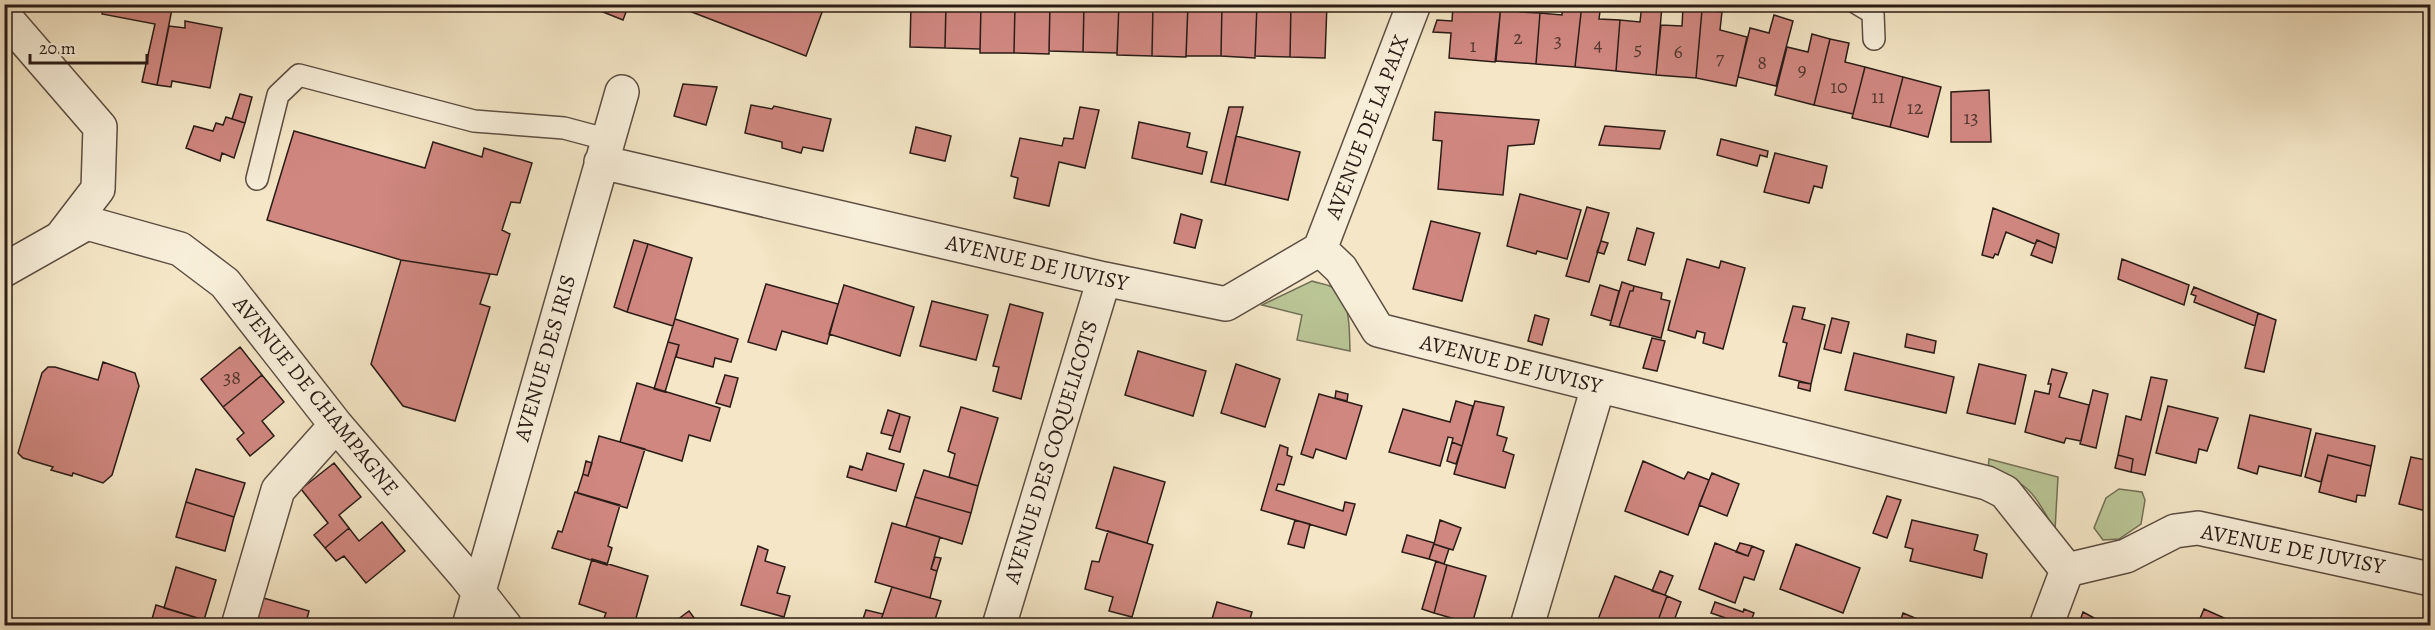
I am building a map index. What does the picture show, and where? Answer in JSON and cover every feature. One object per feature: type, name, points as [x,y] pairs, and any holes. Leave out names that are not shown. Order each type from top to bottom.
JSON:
[{"type":"street","name":"AVENUE DE LA PAIX","points":[[1320,249],[1414,4]]},
{"type":"street","points":[[4,16],[100,127],[98,189],[59,239],[4,270]]},
{"type":"street","name":"AVENUE DES IRIS","points":[[468,626],[622,92]]},
{"type":"street","name":"AVENUE DE JUVISY","points":[[605,151],[1104,279],[1226,304],[1320,249],[1341,269],[1378,330],[1987,483],[2005,492],[2067,570],[2126,556],[2175,531],[2198,528],[2430,579]]},
{"type":"street","name":"AVENUE DE CHAMPAGNE","points":[[59,239],[87,223],[180,249],[225,283],[336,425],[478,591],[505,626]]},
{"type":"street","name":"AVENUE DES COQUELICOTS","points":[[999,626],[1104,279]]},
{"type":"street","points":[[1527,626],[1598,387]]},
{"type":"street","points":[[238,626],[278,490],[336,425]]},
{"type":"street","points":[[2046,626],[2067,570]]},
{"type":"lane","points":[[1858,4],[1873,13],[1874,39]]},
{"type":"lane","points":[[257,179],[278,95],[299,75],[474,121],[564,128],[605,151]]},
{"type":"green space","points":[[1312,281],[1330,286],[1342,298],[1348,315],[1350,351],[1297,340],[1302,315],[1262,305]]},
{"type":"green space","points":[[1989,459],[2058,477],[2055,530],[2029,491],[2014,480],[1988,470]]},
{"type":"green space","points":[[2119,489],[2142,492],[2145,500],[2141,524],[2119,539],[2103,540],[2094,528],[2106,498]]},
{"type":"building","points":[[104,4],[173,4],[157,85],[142,82],[155,24],[102,14]]},
{"type":"building","points":[[583,4],[629,4],[623,20]]},
{"type":"building","points":[[671,4],[825,4],[806,56]]},
{"type":"building","points":[[911,4],[946,4],[945,48],[910,47]]},
{"type":"building","points":[[946,4],[981,4],[980,49],[945,48]]},
{"type":"building","points":[[981,4],[1015,4],[1014,53],[980,53]]},
{"type":"building","points":[[1015,4],[1050,4],[1049,54],[1014,53]]},
{"type":"building","points":[[1050,4],[1084,4],[1083,52],[1049,51]]},
{"type":"building","points":[[1084,4],[1119,4],[1117,53],[1083,52]]},
{"type":"building","points":[[1119,4],[1153,4],[1152,56],[1117,55]]},
{"type":"building","points":[[1153,4],[1188,4],[1186,57],[1152,56]]},
{"type":"building","points":[[1188,4],[1222,4],[1221,56],[1186,56]]},
{"type":"building","points":[[1222,4],[1257,4],[1255,58],[1221,56]]},
{"type":"building","points":[[1257,4],[1291,4],[1290,57],[1255,56]]},
{"type":"building","points":[[1291,4],[1327,4],[1325,58],[1290,57]]},
{"type":"building","points":[[1482,4],[1501,4],[1495,62],[1449,58],[1451,33],[1433,32],[1437,20],[1452,21],[1453,5],[1481,7]]},
{"type":"building","points":[[1501,4],[1520,4],[1520,12],[1540,13],[1536,64],[1496,61]]},
{"type":"building","points":[[1562,4],[1582,4],[1575,67],[1536,64],[1540,13],[1562,15]]},
{"type":"building","points":[[1582,4],[1601,4],[1599,19],[1620,20],[1616,71],[1575,67]]},
{"type":"building","points":[[1642,4],[1662,6],[1656,75],[1616,71],[1620,20],[1640,22]]},
{"type":"building","points":[[1683,8],[1702,10],[1696,78],[1656,75],[1661,25],[1682,26]]},
{"type":"building","points":[[1702,10],[1722,12],[1720,30],[1747,37],[1736,86],[1696,78]]},
{"type":"building","points":[[1774,15],[1793,21],[1776,86],[1738,77],[1750,28],[1769,33]]},
{"type":"building","points":[[185,21],[222,28],[210,88],[172,81],[171,87],[157,85],[169,26],[185,28]]},
{"type":"building","points":[[1812,34],[1830,39],[1814,105],[1775,95],[1787,47],[1808,52]]},
{"type":"building","points":[[1830,39],[1849,43],[1845,62],[1865,67],[1853,114],[1814,105]]},
{"type":"building","points":[[1865,67],[1903,77],[1890,127],[1852,118]]},
{"type":"building","points":[[1903,77],[1941,87],[1928,137],[1890,127]]},
{"type":"building","points":[[683,84],[717,87],[706,125],[674,116]]},
{"type":"building","points":[[1989,90],[1991,142],[1951,142],[1951,92]]},
{"type":"building","points":[[240,94],[252,97],[245,123],[232,119]]},
{"type":"building","points":[[751,105],[772,109],[774,106],[831,119],[823,151],[803,147],[801,153],[782,148],[782,142],[745,133]]},
{"type":"building","points":[[1080,107],[1099,110],[1085,168],[1059,162],[1049,206],[1014,198],[1018,178],[1011,176],[1020,138],[1062,146],[1064,138],[1073,139]]},
{"type":"building","points":[[1229,107],[1243,107],[1225,185],[1211,182]]},
{"type":"building","points":[[1435,112],[1539,120],[1534,144],[1508,146],[1503,195],[1438,189],[1442,141],[1433,140]]},
{"type":"building","points":[[226,117],[245,123],[234,158],[222,153],[220,161],[186,148],[194,126],[213,131],[216,123],[223,125]]},
{"type":"building","points":[[1139,122],[1190,133],[1187,147],[1207,152],[1202,174],[1132,158]]},
{"type":"building","points":[[1605,126],[1665,131],[1660,149],[1599,145]]},
{"type":"building","points":[[916,127],[951,136],[945,161],[910,153]]},
{"type":"building","points":[[294,131],[425,168],[433,142],[482,157],[484,148],[532,163],[520,203],[511,202],[502,230],[510,234],[497,275],[401,260],[267,220]]},
{"type":"building","points":[[1236,136],[1300,152],[1288,200],[1225,185]]},
{"type":"building","points":[[1721,139],[1768,151],[1767,157],[1760,155],[1757,166],[1717,155]]},
{"type":"building","points":[[1775,153],[1827,166],[1822,188],[1814,186],[1809,203],[1764,192]]},
{"type":"building","points":[[1520,194],[1581,210],[1567,259],[1507,246]]},
{"type":"building","points":[[1587,207],[1609,213],[1589,282],[1566,276]]},
{"type":"building","points":[[1993,208],[2059,234],[2056,248],[2037,240],[2035,244],[2006,232],[1998,255],[1995,254],[1993,258],[1982,255]]},
{"type":"building","points":[[1181,214],[1202,220],[1195,248],[1174,243]]},
{"type":"building","points":[[1431,221],[1480,233],[1462,301],[1413,289]]},
{"type":"building","points":[[1637,228],[1654,233],[1645,265],[1628,260]]},
{"type":"building","points":[[634,240],[648,244],[627,312],[614,307]]},
{"type":"building","points":[[2037,240],[2056,248],[2052,263],[2031,255]]},
{"type":"building","points":[[1601,241],[1608,243],[1604,254],[1597,252]]},
{"type":"building","points":[[648,244],[692,258],[673,326],[627,312]]},
{"type":"building","points":[[1687,259],[1719,268],[1721,261],[1745,268],[1723,349],[1703,343],[1705,333],[1697,331],[1695,338],[1668,330]]},
{"type":"building","points":[[2122,259],[2189,285],[2184,305],[2118,279]]},
{"type":"building","points":[[401,260],[490,274],[480,304],[490,307],[455,421],[403,406],[371,364]]},
{"type":"building","points":[[1622,282],[1634,286],[1633,291],[1630,291],[1619,327],[1610,325]]},
{"type":"building","points":[[766,284],[838,304],[827,344],[782,331],[776,350],[748,342]]},
{"type":"building","points":[[844,285],[914,307],[900,356],[829,334]]},
{"type":"building","points":[[1600,285],[1619,291],[1611,321],[1591,315]]},
{"type":"building","points":[[1634,286],[1662,293],[1661,299],[1670,301],[1661,338],[1619,327],[1630,291],[1633,291]]},
{"type":"building","points":[[2194,287],[2258,313],[2255,326],[2194,302],[2196,296],[2191,294]]},
{"type":"building","points":[[932,301],[988,315],[976,360],[920,346]]},
{"type":"building","points":[[1010,304],[1043,313],[1021,399],[993,391],[999,367],[993,366]]},
{"type":"building","points":[[1793,306],[1805,308],[1802,319],[1825,325],[1811,384],[1779,376],[1787,343],[1783,342]]},
{"type":"building","points":[[2258,313],[2276,320],[2264,372],[2245,368]]},
{"type":"building","points":[[1535,315],[1549,319],[1542,345],[1528,341]]},
{"type":"building","points":[[1832,318],[1849,322],[1841,353],[1824,349]]},
{"type":"building","points":[[675,319],[738,339],[731,362],[715,358],[713,367],[676,357],[679,345],[668,342]]},
{"type":"building","points":[[1907,334],[1936,341],[1934,353],[1905,347]]},
{"type":"building","points":[[1652,338],[1665,341],[1657,371],[1643,368]]},
{"type":"building","points":[[668,342],[679,345],[665,392],[654,389]]},
{"type":"building","points":[[240,347],[262,375],[223,407],[201,379]]},
{"type":"building","points":[[1138,351],[1206,371],[1193,416],[1125,395]]},
{"type":"building","points":[[1854,353],[1954,377],[1946,413],[1845,390]]},
{"type":"building","points":[[103,362],[135,373],[139,386],[112,475],[103,483],[73,473],[72,476],[51,470],[53,467],[23,458],[18,453],[42,373],[48,367],[55,367],[98,380]]},
{"type":"building","points":[[1236,364],[1280,379],[1265,427],[1221,413]]},
{"type":"building","points":[[1979,364],[2026,375],[2015,424],[1967,413]]},
{"type":"building","points":[[2052,369],[2067,373],[2059,397],[2089,405],[2081,441],[2066,438],[2064,443],[2025,432],[2035,391],[2049,394],[2051,384],[2048,384]]},
{"type":"building","points":[[262,375],[284,402],[262,421],[274,436],[250,456],[237,439],[244,433],[223,407]]},
{"type":"building","points":[[725,375],[738,378],[730,407],[716,403]]},
{"type":"building","points":[[2151,377],[2167,380],[2145,475],[2131,472],[2133,459],[2118,455],[2126,416],[2141,420]]},
{"type":"building","points":[[1799,382],[1811,384],[1810,391],[1798,388]]},
{"type":"building","points":[[637,383],[720,408],[710,441],[689,435],[682,461],[620,442]]},
{"type":"building","points":[[2093,390],[2108,394],[2096,448],[2080,444]]},
{"type":"building","points":[[1336,391],[1348,394],[1347,401],[1335,398]]},
{"type":"building","points":[[1319,394],[1362,406],[1346,459],[1316,449],[1313,458],[1301,454]]},
{"type":"building","points":[[1456,401],[1473,406],[1462,446],[1452,442],[1453,438],[1448,437],[1440,466],[1389,452],[1403,409],[1450,422]]},
{"type":"building","points":[[1475,401],[1504,407],[1497,435],[1507,438],[1503,451],[1514,455],[1505,488],[1454,474]]},
{"type":"building","points":[[2168,406],[2218,418],[2207,451],[2199,449],[2196,463],[2156,453]]},
{"type":"building","points":[[961,407],[998,418],[978,486],[949,477],[955,454],[948,451]]},
{"type":"building","points":[[888,410],[900,414],[893,436],[881,433]]},
{"type":"building","points":[[900,414],[910,417],[900,452],[889,449]]},
{"type":"building","points":[[2250,415],[2311,429],[2301,476],[2259,466],[2257,474],[2238,468]]},
{"type":"building","points":[[2316,433],[2375,446],[2371,466],[2328,455],[2321,482],[2305,477]]},
{"type":"building","points":[[599,436],[645,449],[627,508],[577,493],[583,474],[588,476]]},
{"type":"building","points":[[1452,442],[1462,446],[1456,464],[1447,461]]},
{"type":"building","points":[[1280,445],[1288,448],[1287,455],[1292,457],[1284,485],[1278,484],[1276,490],[1343,511],[1345,502],[1355,504],[1346,535],[1261,510]]},
{"type":"building","points":[[867,453],[904,464],[896,491],[847,477],[850,466],[862,470]]},
{"type":"building","points":[[2118,455],[2133,459],[2131,472],[2115,468]]},
{"type":"building","points":[[2328,455],[2371,466],[2365,496],[2357,495],[2356,502],[2319,492]]},
{"type":"building","points":[[2411,457],[2430,461],[2430,512],[2399,504]]},
{"type":"building","points":[[586,461],[592,463],[588,476],[583,474]]},
{"type":"building","points":[[1643,461],[1684,479],[1688,472],[1709,480],[1688,535],[1625,511]]},
{"type":"building","points":[[334,463],[361,497],[339,515],[349,528],[325,548],[314,535],[328,523],[301,489]]},
{"type":"building","points":[[1114,467],[1165,482],[1147,543],[1096,528]]},
{"type":"building","points":[[196,469],[245,483],[234,517],[186,502]]},
{"type":"building","points":[[924,470],[978,486],[971,513],[915,497]]},
{"type":"building","points":[[1712,473],[1739,484],[1727,516],[1699,505]]},
{"type":"building","points":[[575,492],[620,505],[608,546],[612,548],[607,565],[552,548],[558,531],[562,532]]},
{"type":"building","points":[[1887,496],[1901,500],[1887,538],[1873,533]]},
{"type":"building","points":[[915,497],[971,513],[962,544],[906,527]]},
{"type":"building","points":[[186,502],[234,517],[225,551],[176,537]]},
{"type":"building","points":[[1295,520],[1310,524],[1304,548],[1288,544]]},
{"type":"building","points":[[1440,520],[1461,528],[1453,550],[1434,544]]},
{"type":"building","points":[[1912,520],[1978,535],[1974,550],[1987,554],[1982,578],[1910,561],[1913,549],[1905,547]]},
{"type":"building","points":[[382,522],[405,551],[366,583],[344,556],[336,561],[325,548],[349,528],[359,541]]},
{"type":"building","points":[[892,523],[940,537],[931,569],[937,571],[930,598],[875,582]]},
{"type":"building","points":[[1108,531],[1153,545],[1132,617],[1109,611],[1113,597],[1085,589],[1092,561],[1099,562]]},
{"type":"building","points":[[1407,535],[1434,543],[1429,559],[1402,552]]},
{"type":"building","points":[[1715,543],[1748,556],[1752,546],[1764,551],[1754,580],[1744,577],[1735,603],[1699,589]]},
{"type":"building","points":[[1740,543],[1752,546],[1748,556],[1736,552]]},
{"type":"building","points":[[1434,544],[1449,549],[1444,564],[1429,559]]},
{"type":"building","points":[[1796,544],[1860,568],[1843,613],[1780,589]]},
{"type":"building","points":[[758,546],[768,550],[765,561],[785,567],[777,593],[790,596],[784,617],[741,605]]},
{"type":"building","points":[[935,557],[941,558],[937,571],[931,569]]},
{"type":"building","points":[[592,559],[648,576],[634,625],[604,618],[606,613],[579,604]]},
{"type":"building","points":[[1436,561],[1447,565],[1434,613],[1422,609]]},
{"type":"building","points":[[1447,565],[1486,576],[1472,624],[1434,613]]},
{"type":"building","points":[[176,567],[216,580],[204,620],[164,608]]},
{"type":"building","points":[[1660,571],[1673,576],[1665,595],[1652,591]]},
{"type":"building","points":[[1615,576],[1667,596],[1656,626],[1606,626],[1597,622]]},
{"type":"building","points":[[892,587],[941,601],[933,626],[879,626]]},
{"type":"building","points":[[1667,596],[1681,602],[1672,626],[1656,626]]},
{"type":"building","points":[[260,597],[309,611],[305,626],[252,626]]},
{"type":"building","points":[[1217,602],[1252,612],[1248,626],[1210,626]]},
{"type":"building","points":[[1715,602],[1743,612],[1744,609],[1754,613],[1749,626],[1711,613]]},
{"type":"building","points":[[156,605],[204,620],[202,626],[150,626]]},
{"type":"building","points":[[2204,609],[2242,626],[2208,626],[2199,621]]},
{"type":"building","points":[[866,610],[883,614],[879,626],[862,622]]},
{"type":"building","points":[[689,611],[700,626],[669,626]]},
{"type":"building","points":[[2083,612],[2109,626],[2078,626]]},
{"type":"building","points":[[1903,613],[1934,626],[1899,626]]},
{"type":"building","points":[[2303,619],[2317,626],[2300,626]]},
{"type":"building","points":[[1411,621],[1428,626],[1409,626]]}]
